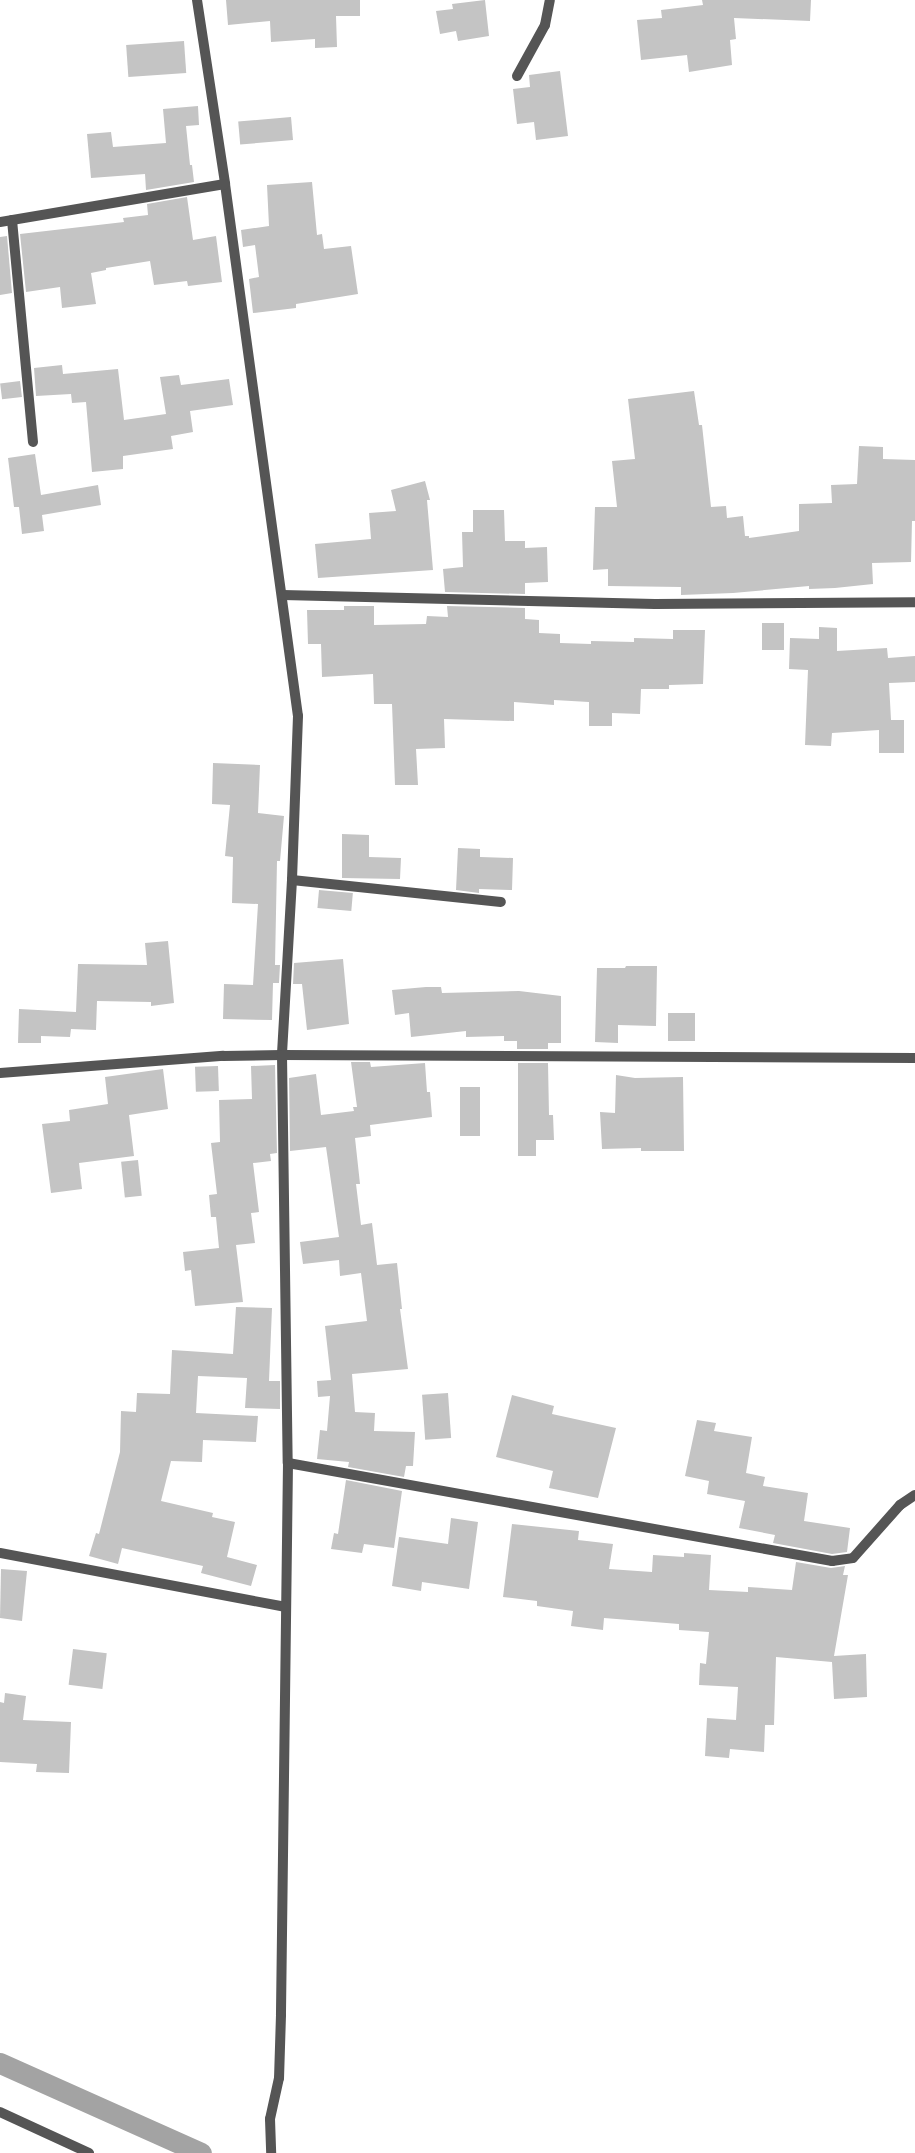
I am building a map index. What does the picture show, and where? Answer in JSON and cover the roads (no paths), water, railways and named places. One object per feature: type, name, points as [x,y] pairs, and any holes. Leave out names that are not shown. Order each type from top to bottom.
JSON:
[{"type":"street","points":[[197,0],[226,184],[298,716],[292,880],[282,1055],[288,1464],[281,2015],[279,2078],[270,2119],[271,2153]]},
{"type":"street","points":[[517,76],[545,25],[550,0]]},
{"type":"street","points":[[0,222],[226,184]]},
{"type":"street","points":[[12,220],[33,442]]},
{"type":"street","points":[[283,595],[656,604],[915,602]]},
{"type":"street","points":[[292,880],[501,902]]},
{"type":"street","points":[[0,1073],[223,1056],[282,1055],[915,1058]]},
{"type":"street","points":[[288,1464],[832,1561],[853,1558],[900,1505],[915,1495]]},
{"type":"street","points":[[0,1553],[286,1607]]},
{"type":"street","points":[[0,2112],[89,2153]]},
{"type":"waterway","points":[[0,2063],[201,2153]]}]
